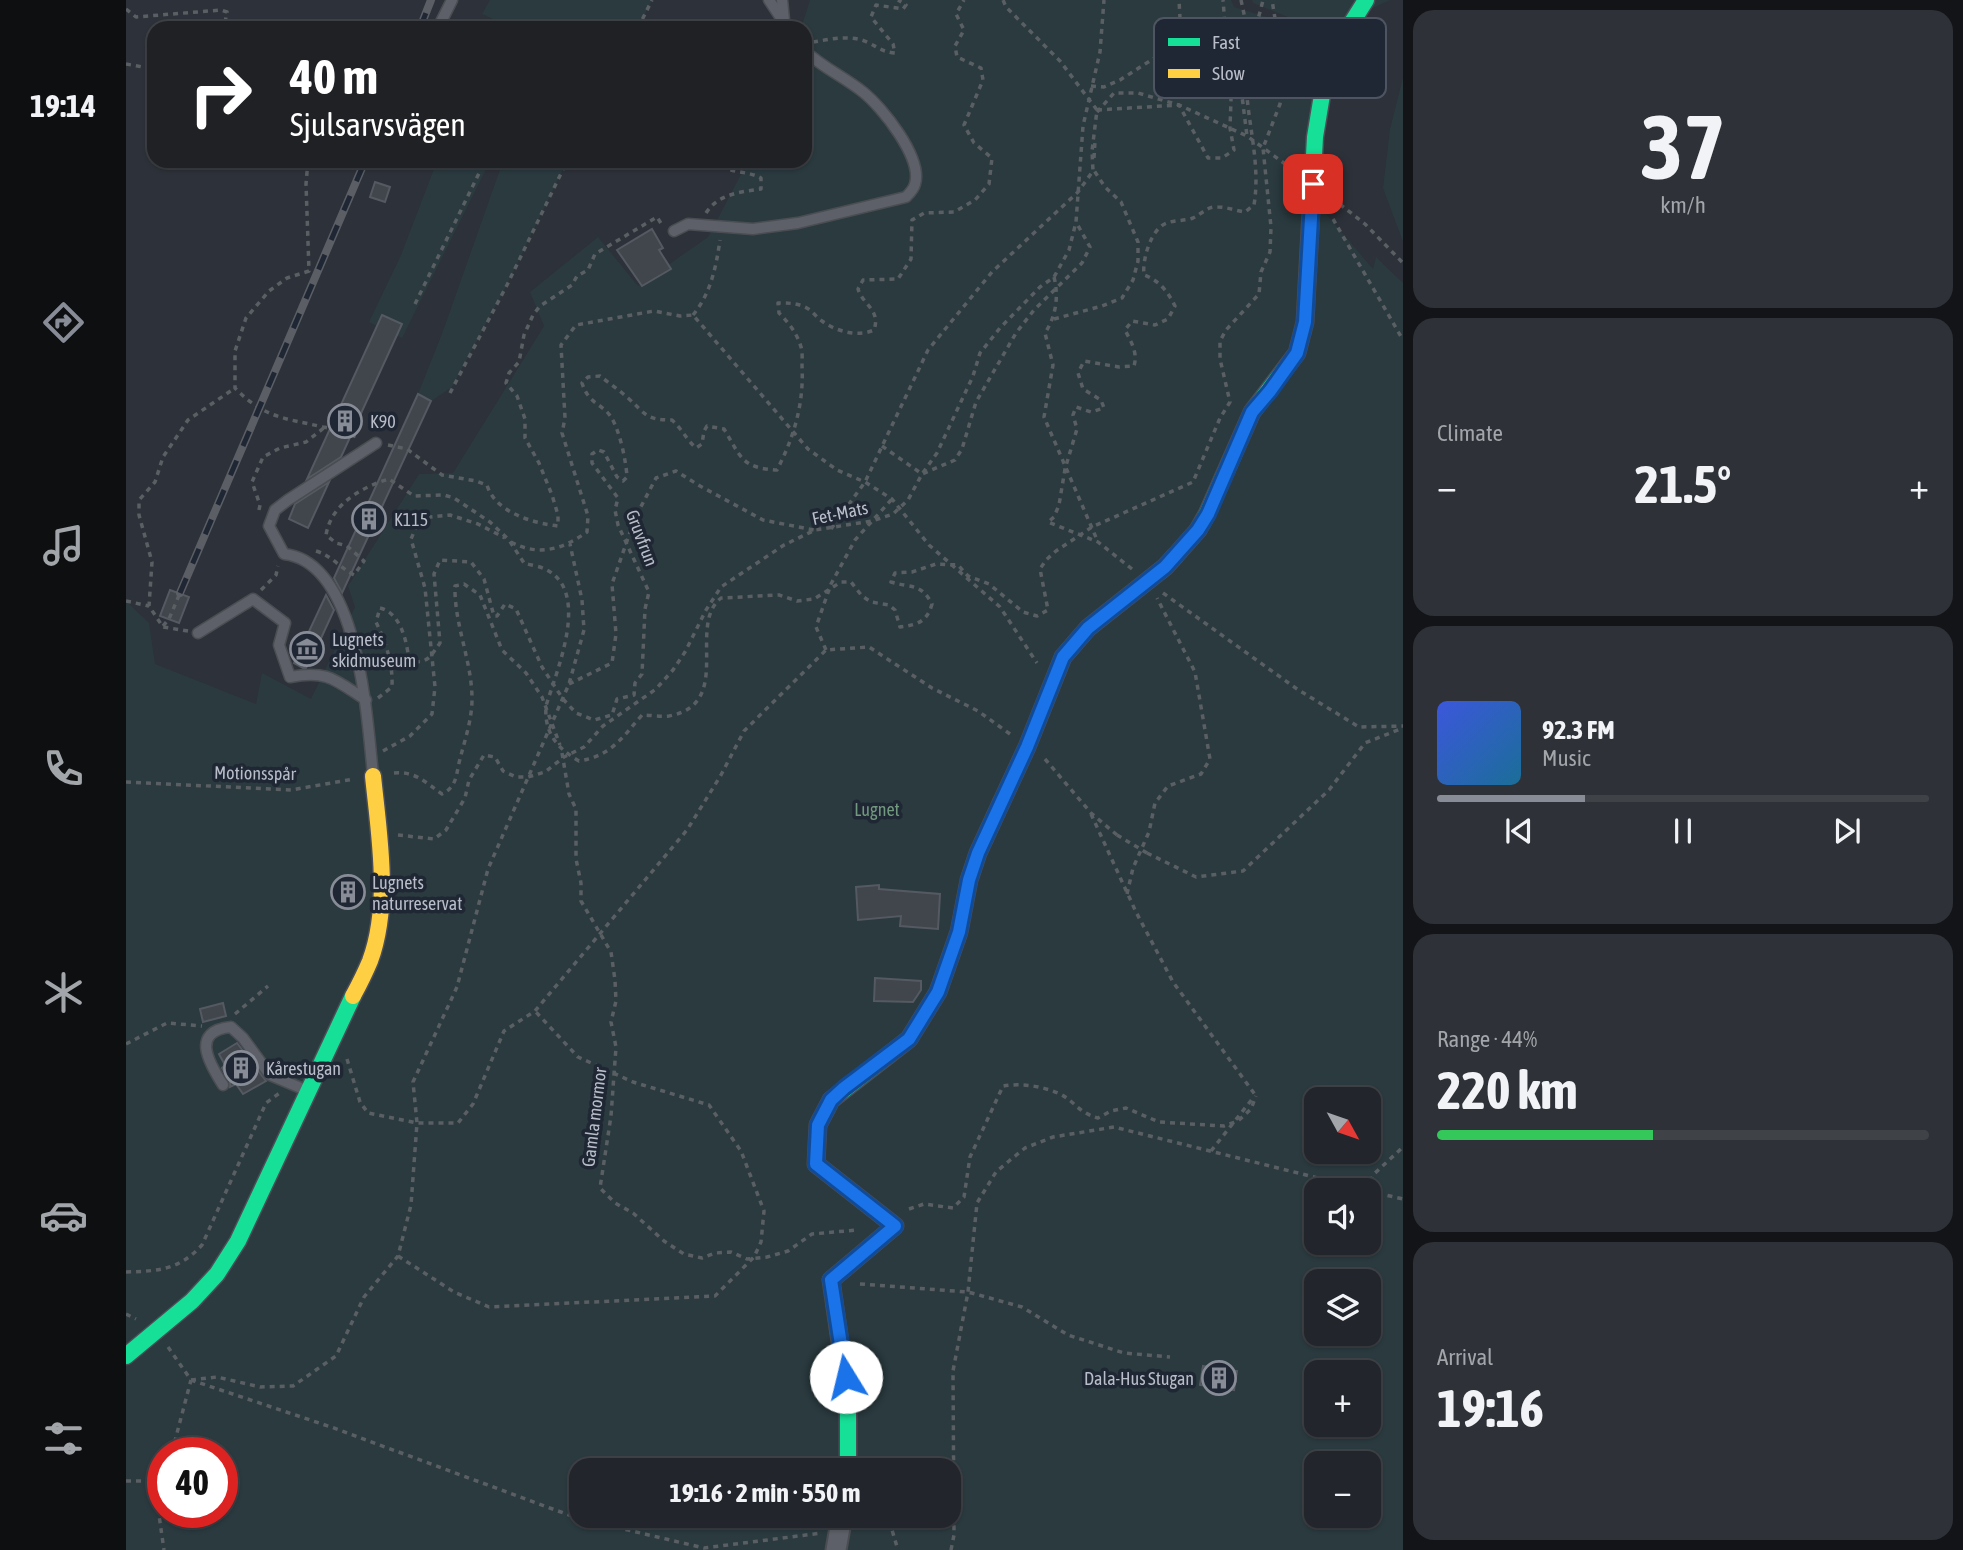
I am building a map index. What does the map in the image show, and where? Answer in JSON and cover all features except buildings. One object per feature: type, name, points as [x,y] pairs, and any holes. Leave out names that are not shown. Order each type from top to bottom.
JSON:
[{"type":"street","points":[[1355,18],[1366,0]]},
{"type":"street","points":[[848,1458],[846,1377],[831,1280],[895,1226],[816,1164],[818,1125],[827,1107],[844,1088],[909,1039],[938,992],[959,932],[969,880],[978,853],[1027,747],[1063,657],[1074,642],[1106,612],[1148,581],[1198,530],[1208,514],[1252,412],[1297,353],[1305,322],[1315,137],[1322,98]]},
{"type":"street","points":[[126,1356],[192,1301],[217,1274],[238,1241],[370,961],[378,935],[382,874],[373,776]]},
{"type":"lane","points":[[442,21],[452,0]]},
{"type":"lane","points":[[769,0],[783,21]]},
{"type":"lane","points":[[782,0],[785,21]]},
{"type":"lane","points":[[674,231],[688,224],[753,229],[798,223],[906,197],[915,183],[915,166],[887,116],[866,94],[839,74],[815,61],[812,56]]},
{"type":"lane","points":[[373,776],[364,685],[342,606],[330,583],[313,568],[291,555],[284,554],[269,526],[275,510],[376,443]]},
{"type":"lane","points":[[198,633],[253,599],[285,623],[279,645],[290,677],[309,673],[330,676],[366,700]]},
{"type":"lane","points":[[223,1085],[208,1063],[206,1046],[209,1035],[216,1028],[231,1027],[243,1038],[270,1075],[309,1091]]},
{"type":"path","points":[[642,21],[652,0]]},
{"type":"path","points":[[812,45],[839,37],[868,42],[884,52],[895,53],[893,44],[871,17],[876,5],[902,9],[905,5],[898,0]]},
{"type":"path","name":"Gruvfrun","points":[[432,654],[440,643],[434,574],[440,560],[471,562],[485,579],[494,616],[497,617],[505,604],[516,609],[542,667],[563,699],[576,713],[594,720],[612,715],[617,699],[634,695],[635,683],[642,674],[645,609],[649,592],[626,544],[615,510],[618,498],[592,463],[592,454],[598,450],[604,452],[617,477],[623,481],[627,477],[623,450],[611,416],[586,394],[583,383],[588,377],[600,376],[628,398],[645,416],[655,420],[672,420],[696,448],[702,444],[707,426],[724,429],[742,460],[756,469],[777,470],[794,433],[801,406],[801,346],[789,324],[779,313],[778,303],[790,302],[808,308],[822,322],[838,330],[863,335],[874,330],[877,321],[874,310],[861,298],[858,289],[863,280],[898,279],[911,259],[912,220],[924,213],[954,212],[975,200],[989,184],[992,158],[974,143],[964,125],[983,80],[981,68],[957,57],[955,46],[964,30],[956,14],[964,0]]},
{"type":"path","points":[[1003,0],[1006,7],[1060,61],[1097,110]]},
{"type":"path","points":[[900,509],[937,453],[973,376],[980,353],[1040,287],[1055,277],[1069,250],[1076,222],[1083,126],[1100,52],[1104,0]]},
{"type":"path","points":[[1179,0],[1180,18]]},
{"type":"path","points":[[1223,0],[1224,18]]},
{"type":"path","points":[[1241,0],[1245,18]]},
{"type":"path","points":[[1259,18],[1263,0]]},
{"type":"path","points":[[1272,0],[1275,18]]},
{"type":"path","points":[[126,9],[136,17],[221,10],[226,12],[225,21]]},
{"type":"path","points":[[1091,86],[1104,87],[1120,80],[1154,58]]},
{"type":"path","points":[[126,64],[147,68]]},
{"type":"path","points":[[831,529],[865,482],[928,350],[992,272],[1078,192],[1093,171],[1092,151],[1097,110],[1114,93],[1138,93],[1154,98]]},
{"type":"path","points":[[1155,98],[1179,105],[1252,139],[1365,224],[1403,262]]},
{"type":"path","points":[[1179,105],[1208,158],[1222,158],[1234,150],[1230,128],[1231,98]]},
{"type":"path","points":[[1242,98],[1247,136]]},
{"type":"path","points":[[1248,98],[1256,162],[1257,188],[1254,205],[1245,212],[1217,206],[1205,209],[1198,216],[1167,223],[1151,236],[1147,259],[1143,265],[1144,275],[1153,278],[1175,306],[1168,319],[1155,325],[1132,321],[1125,330],[1134,347],[1136,358],[1133,366],[1119,368],[1084,361],[1078,373],[1083,389],[1101,400],[1104,408],[1091,412],[1076,407],[1073,415],[1077,429],[1065,469],[1059,505],[1054,517],[1048,522],[1098,542],[1200,621],[1297,689],[1359,727],[1403,727]]},
{"type":"path","points":[[566,756],[579,761],[606,754],[642,715],[668,716],[682,711],[700,696],[705,682],[707,622],[714,604],[721,598],[779,596],[797,601],[814,599],[841,582],[851,582],[862,596],[871,602],[889,605],[895,610],[900,627],[916,625],[929,615],[932,604],[925,592],[915,586],[891,582],[895,573],[950,563],[964,569],[968,576],[989,584],[1023,612],[1037,616],[1048,610],[1040,569],[1046,560],[1092,527],[1193,482],[1205,451],[1230,402],[1220,359],[1220,341],[1226,330],[1258,295],[1261,272],[1270,252],[1271,227],[1263,148],[1281,98]]},
{"type":"path","points":[[1097,110],[1179,105]]},
{"type":"path","points":[[307,168],[309,271],[287,278],[269,291],[246,318],[235,351],[234,387],[244,398],[272,416],[407,449],[442,475],[487,485],[491,496],[507,509],[527,519],[558,526],[552,495],[525,438],[525,419],[517,396],[506,383],[509,373],[519,362],[524,335],[533,315],[540,306],[572,285],[577,276],[588,270],[595,254],[657,217],[663,227],[674,231]]},
{"type":"path","points":[[415,304],[482,168]]},
{"type":"path","points":[[450,393],[507,285],[564,168]]},
{"type":"path","points":[[699,226],[711,206],[720,199],[739,192],[761,189],[761,178],[729,168]]},
{"type":"path","points":[[1054,319],[1122,298],[1133,280],[1138,261],[1138,242],[1121,202],[1093,171]]},
{"type":"path","points":[[1313,184],[1403,340]]},
{"type":"path","points":[[922,474],[955,460],[962,449],[976,402],[997,364],[1034,310],[1082,263],[1090,247],[1076,222]]},
{"type":"path","points":[[366,700],[381,698],[392,687],[393,674],[386,642],[376,622],[380,608],[396,618],[408,646],[410,661],[420,663],[432,654],[425,588],[411,539],[420,518],[450,515],[542,552],[570,544],[587,532],[587,516],[562,433],[565,418],[561,345],[576,325],[654,311],[680,316],[692,315],[702,303],[716,269],[721,227]]},
{"type":"path","points":[[1055,277],[1057,289],[1054,319],[1045,333],[1053,365],[1044,417],[1098,542]]},
{"type":"path","points":[[692,315],[808,449],[827,463],[892,499],[929,545],[1000,607],[1051,685]]},
{"type":"path","points":[[198,633],[163,627],[149,606],[152,562],[139,514],[139,499],[155,482],[163,457],[188,421],[234,387]]},
{"type":"path","points":[[258,516],[261,505],[252,482],[263,457],[280,448],[306,442],[324,427]]},
{"type":"path","points":[[882,446],[922,474]]},
{"type":"path","points":[[569,684],[612,663],[615,634],[612,584],[635,518],[656,478],[676,471],[763,520],[815,530]]},
{"type":"path","points":[[314,550],[331,556],[338,566],[354,575],[364,561],[347,546],[336,543],[326,535],[328,520],[359,490],[389,479],[414,496],[444,495],[454,498],[490,522],[509,540],[524,563],[546,569],[558,578],[564,589],[568,605],[568,631],[546,706],[548,733],[562,751]]},
{"type":"path","points":[[827,650],[816,627],[829,589],[855,540],[892,499]]},
{"type":"path","name":"Fet-Mats","points":[[528,777],[545,772],[566,756],[584,747],[603,726],[656,689],[685,652],[721,587],[783,545],[815,530],[872,521],[900,509]]},
{"type":"path","points":[[191,1380],[216,1377],[260,1387],[293,1386],[336,1356],[364,1297],[398,1256],[411,1205],[417,1123],[413,1082],[457,987],[488,869],[569,684],[584,629],[582,600],[570,544]]},
{"type":"path","points":[[253,599],[276,575]]},
{"type":"path","points":[[1127,894],[1133,868],[1149,832],[1155,803],[1168,786],[1201,774],[1210,759],[1195,672],[1148,581]]},
{"type":"path","name":"Gamla mormor","points":[[373,776],[408,772],[419,776],[442,794],[451,790],[467,733],[472,699],[454,600],[455,586],[464,584],[480,595],[502,650],[526,673],[553,722],[566,756],[569,794],[576,809],[576,859],[581,883],[581,901],[611,952],[616,1001],[611,1022],[616,1047],[611,1116],[600,1188],[664,1241],[684,1254],[702,1258],[715,1253],[730,1252],[747,1259],[767,1257],[788,1251],[812,1234],[895,1226]]},
{"type":"path","points":[[163,627],[180,593]]},
{"type":"path","points":[[126,601],[149,606]]},
{"type":"path","points":[[338,1030],[360,1102],[368,1113],[417,1123],[458,1123],[473,1104],[504,1031],[535,1011],[687,830],[744,731],[827,650],[869,648],[932,688],[978,711],[1027,747]]},
{"type":"path","name":"Motionsspår","points":[[126,782],[291,790],[358,778],[371,757],[410,736],[432,714],[435,687],[432,654]]},
{"type":"path","points":[[1047,761],[1091,813],[1117,835],[1196,877],[1242,871],[1329,790],[1365,743],[1403,727]]},
{"type":"path","points":[[378,826],[386,827],[396,834],[434,839],[446,830],[465,798],[469,780],[484,755],[495,757],[503,771],[516,777],[528,777]]},
{"type":"path","points":[[1091,813],[1127,894],[1173,982],[1256,1096]]},
{"type":"path","points":[[230,1019],[268,986]]},
{"type":"path","points":[[398,1256],[454,1293],[489,1307],[715,1296],[754,1257],[761,1242],[764,1211],[741,1151],[709,1105],[633,1082],[578,1056],[535,1011]]},
{"type":"path","points":[[126,1044],[167,1023],[209,1026]]},
{"type":"path","points":[[895,1226],[903,1213],[912,1207],[924,1203],[953,1208],[964,1197],[970,1157],[1003,1086],[1018,1083],[1060,1094],[1083,1114],[1098,1118],[1111,1111],[1126,1108],[1159,1122],[1224,1126],[1238,1121],[1251,1109],[1256,1096]]},
{"type":"path","points":[[126,1272],[170,1268],[190,1259],[202,1245],[266,1103],[291,1084]]},
{"type":"path","points":[[1211,1151],[1256,1096]]},
{"type":"path","points":[[951,1550],[954,1535],[953,1371],[968,1292],[977,1203],[996,1172],[1025,1148],[1054,1137],[1114,1128],[1319,1178]]},
{"type":"path","points":[[1372,1178],[1403,1147]]},
{"type":"path","points":[[1381,1194],[1403,1199]]},
{"type":"path","points":[[831,1280],[968,1292],[1022,1307],[1068,1335],[1124,1353],[1170,1357]]},
{"type":"path","points":[[157,1331],[191,1380],[331,1427],[577,1518],[704,1548],[840,1532]]},
{"type":"path","points":[[176,1437],[191,1380]]},
{"type":"path","points":[[126,1481],[147,1481]]},
{"type":"path","points":[[161,1528],[164,1550]]},
{"type":"path","points":[[890,1528],[898,1550]]},
{"type":"green space","points":[[490,0],[652,0],[642,21],[492,21],[493,19],[482,14]]},
{"type":"green space","name":"Lugnet","points":[[810,0],[1231,0],[1234,7],[1270,18],[1154,18],[1154,98],[1320,98],[1321,205],[1373,269],[1376,257],[1403,283],[1403,1550],[126,1550],[126,601],[149,623],[155,664],[256,704],[262,673],[311,699],[355,607],[348,586],[419,474],[453,473],[544,326],[530,292],[598,237],[638,286],[708,237],[744,168],[812,168],[812,21],[803,21]]},
{"type":"green space","points":[[1252,0],[1390,0],[1351,18],[1290,18],[1253,3]]},
{"type":"green space","points":[[1403,77],[1403,242],[1383,188],[1390,129]]},
{"type":"green space","points":[[434,168],[487,168],[402,338],[369,322],[401,255]]},
{"type":"green space","points":[[501,168],[564,168],[507,285],[452,387],[431,401],[418,394]]},
{"type":"railway","points":[[423,21],[431,0]]},
{"type":"railway","points":[[180,593],[362,168]]},
{"type":"traffic: fast","points":[[1355,18],[1366,0]]},
{"type":"traffic: fast","points":[[1175,556],[1198,530],[1207,514],[1252,412],[1297,353],[1305,322],[1315,137],[1322,98]]},
{"type":"traffic: fast","points":[[848,1458],[848,1397],[831,1280],[895,1226],[816,1164],[818,1125],[831,1100],[909,1039],[938,992],[959,932],[969,880],[1001,803]]},
{"type":"traffic: fast","points":[[126,1356],[192,1301],[217,1274],[238,1241],[353,996]]},
{"type":"traffic: slow","points":[[1001,803],[1063,657],[1088,628],[1175,556]]},
{"type":"traffic: slow","points":[[353,996],[370,961],[380,916],[382,869],[373,776]]},
{"type":"place","name":"K90","points":[[345,421]]},
{"type":"place","name":"K115","points":[[369,519]]},
{"type":"place","name":"Lugnets skidmuseum","points":[[307,649]]},
{"type":"place","name":"Lugnets naturreservat","points":[[348,892]]},
{"type":"place","name":"Kårestugan","points":[[241,1068]]},
{"type":"place","name":"Dala-Hus Stugan","points":[[1219,1378]]},
{"type":"route","points":[[846,1377],[831,1280],[895,1226],[816,1164],[818,1125],[831,1100],[909,1039],[938,992],[959,932],[969,880],[978,853],[1027,747],[1063,657],[1088,628],[1165,567],[1198,530],[1208,514],[1252,412],[1297,353],[1305,322],[1313,184]]}]
